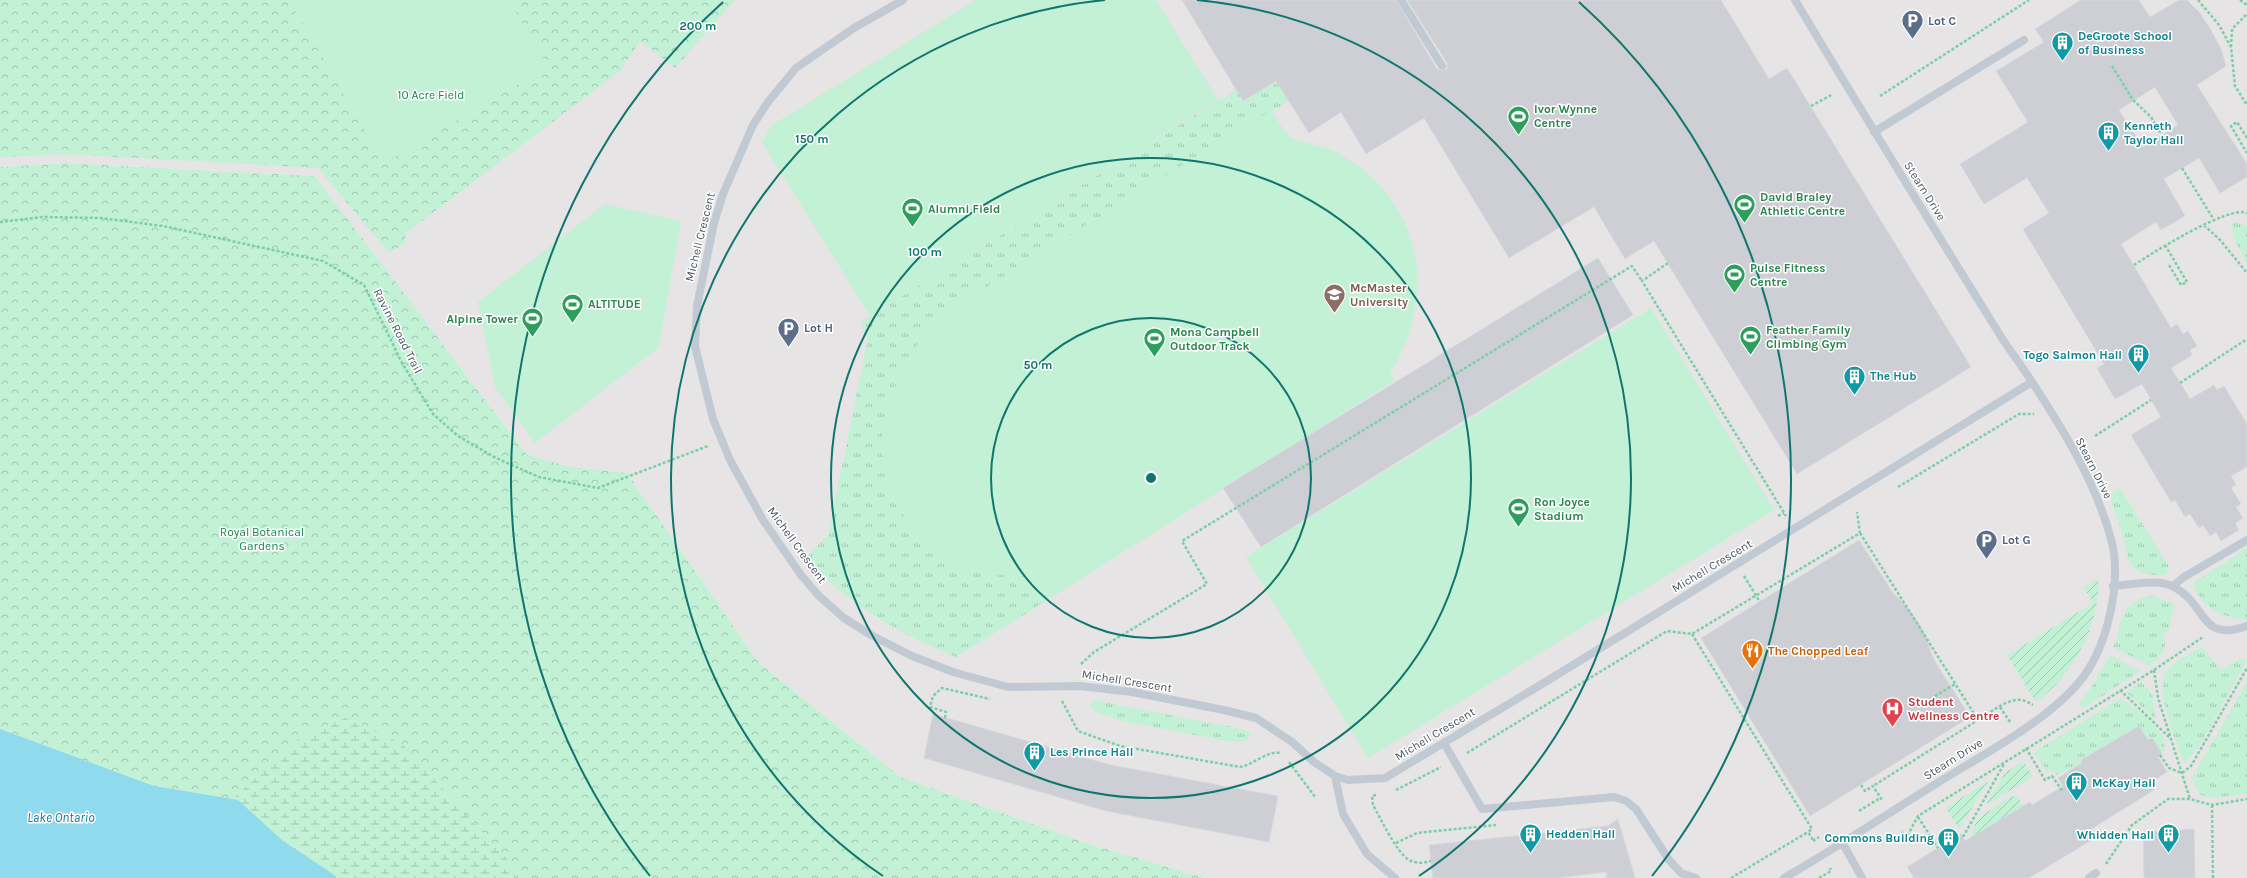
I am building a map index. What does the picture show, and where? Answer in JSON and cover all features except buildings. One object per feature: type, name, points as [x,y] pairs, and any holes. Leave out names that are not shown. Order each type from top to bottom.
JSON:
[{"type":"lane","name":"Michell Crescent","points":[[903,0],[814,54],[796,68],[768,102],[753,125],[723,194],[714,223],[697,306],[695,346],[713,419],[722,440],[756,509],[801,575],[819,596],[834,609],[872,635],[912,656],[953,672],[1008,687],[1069,685],[1132,692],[1256,718],[1292,742],[1314,762],[1335,776],[1348,780],[1385,778],[1771,544],[2032,382]]},
{"type":"lane","points":[[1401,0],[1442,66]]},
{"type":"lane","name":"Stearn Drive","points":[[1784,878],[2036,720],[2068,696],[2088,671],[2100,646],[2109,617],[2116,569],[2112,542],[2094,489],[2032,382],[2004,342],[1874,132],[1795,0]]},
{"type":"lane","points":[[1874,132],[2024,40]]},
{"type":"lane","points":[[2173,586],[2184,577],[2247,540]]},
{"type":"lane","points":[[2113,586],[2152,583],[2173,586],[2190,599],[2214,628],[2223,632],[2247,626]]},
{"type":"lane","points":[[1444,743],[1482,809],[1601,796],[1614,796],[1626,801],[1636,809],[1669,860],[1681,872],[1696,878]]},
{"type":"lane","points":[[1335,776],[1343,814],[1367,854],[1395,878]]},
{"type":"lane","points":[[1842,842],[1862,878]]},
{"type":"path","points":[[1880,96],[2029,0]]},
{"type":"path","points":[[2198,0],[2219,25],[2231,47]]},
{"type":"path","points":[[2240,0],[2247,5]]},
{"type":"path","points":[[2247,14],[2232,29],[2231,47],[2235,86],[2247,105]]},
{"type":"path","points":[[2112,66],[2133,100],[2150,117],[2162,135]]},
{"type":"path","points":[[1811,106],[1833,94]]},
{"type":"path","points":[[2247,138],[2237,122],[2231,126],[2247,153]]},
{"type":"path","points":[[2182,168],[2214,220]]},
{"type":"path","points":[[2134,265],[2165,245],[2214,220],[2225,215],[2247,212]]},
{"type":"path","name":"Ravine Road Trail","points":[[0,222],[43,216],[100,218],[163,226],[323,261],[364,285],[402,363],[433,414],[458,436],[496,458],[539,477],[598,488],[722,440]]},
{"type":"path","points":[[2204,225],[2221,241],[2247,273]]},
{"type":"path","points":[[2165,245],[2187,282],[2181,285],[2169,266]]},
{"type":"path","points":[[1642,281],[1668,264]]},
{"type":"path","points":[[1081,664],[1094,652],[1207,584],[1182,541],[1632,266],[1787,518]]},
{"type":"path","points":[[2180,382],[2247,339]]},
{"type":"path","points":[[2095,436],[2151,400]]},
{"type":"path","points":[[2027,409],[2029,413]]},
{"type":"path","points":[[1898,486],[2019,414],[2029,413],[2038,417]]},
{"type":"path","points":[[1778,516],[1784,512]]},
{"type":"path","points":[[1857,512],[1860,533],[1978,720]]},
{"type":"path","points":[[1395,790],[1402,788],[1453,760],[1667,631],[1692,634],[1860,533]]},
{"type":"path","points":[[1744,575],[1760,602]]},
{"type":"path","points":[[1902,832],[1906,838],[1918,816],[2154,670],[2194,644],[2214,628]]},
{"type":"path","points":[[1692,634],[1812,829],[1731,878]]},
{"type":"path","points":[[2182,773],[2191,766],[2198,756],[2247,668]]},
{"type":"path","points":[[2154,670],[2158,698],[2190,800]]},
{"type":"path","points":[[1922,704],[1955,684]]},
{"type":"path","points":[[945,718],[946,712],[930,707],[933,696],[942,688],[992,699]]},
{"type":"path","points":[[2120,690],[2170,738]]},
{"type":"path","points":[[1060,699],[1065,704],[1078,731],[1120,746],[1230,767],[1248,766],[1275,752],[1284,756]]},
{"type":"path","points":[[1861,785],[1865,791],[2000,707],[2016,700],[2022,700],[2032,705],[2037,704]]},
{"type":"path","points":[[2000,707],[2013,726]]},
{"type":"path","points":[[2027,748],[2045,780],[2052,776],[2063,792]]},
{"type":"path","points":[[2160,755],[2169,768],[2182,773]]},
{"type":"path","points":[[1288,760],[1316,798]]},
{"type":"path","points":[[1963,837],[2004,763]]},
{"type":"path","points":[[1859,811],[1880,798],[1873,786]]},
{"type":"path","points":[[1380,794],[1372,796],[1373,804],[1403,854],[1410,861],[1423,863],[1431,861]]},
{"type":"path","points":[[2093,875],[2105,864],[2132,825],[2168,799],[2190,800],[2212,805],[2247,799]]},
{"type":"path","points":[[2212,805],[2214,878]]},
{"type":"path","points":[[1918,816],[1938,848]]},
{"type":"path","points":[[1808,832],[1813,840]]},
{"type":"path","points":[[1819,878],[1831,871]]},
{"type":"shaded area","name":"McMaster University","points":[[0,0],[2247,0],[2247,878],[1205,878],[1093,845],[901,777],[759,663],[627,473],[567,466],[527,455],[315,176],[65,163],[0,167]]},
{"type":"green space","name":"10 Acre Field","points":[[0,0],[735,0],[675,68],[640,41],[621,70],[406,233],[405,243],[389,253],[318,168],[62,154],[0,157]]},
{"type":"green space","name":"10 Acre Field","points":[[289,0],[509,0],[548,67],[384,163]]},
{"type":"green space","name":"Alumni Field","points":[[976,0],[1156,0],[1218,100],[870,316],[762,142],[772,125]]},
{"type":"green space","points":[[1289,73],[1301,93],[916,331],[921,340],[907,364],[896,388],[888,412],[884,436],[884,460],[889,484],[899,507],[922,538],[950,561],[967,569],[976,571],[1024,576],[1041,604],[956,657],[922,642],[890,625],[859,605],[830,582],[808,556],[828,535],[868,338],[860,324],[870,316],[1236,90],[1243,101]]},
{"type":"green space","name":"Mona Campbell Outdoor Track","points":[[1271,110],[1282,128],[1290,137],[1327,148],[1337,153],[1354,163],[1378,184],[1396,207],[1409,233],[1416,260],[1417,289],[1413,318],[1404,346],[1390,373],[1394,381],[1041,604],[1024,576],[980,572],[955,564],[946,559],[920,536],[899,508],[887,476],[884,459],[883,441],[886,412],[898,380],[921,340],[916,331]]},
{"type":"green space","name":"Royal Botanical Gardens","points":[[65,163],[315,176],[527,455],[567,466],[627,473],[759,663],[901,777],[1093,845],[1205,878],[314,878],[210,820],[0,740],[0,167]]},
{"type":"green space","name":"ALTITUDE","points":[[605,204],[681,221],[659,347],[535,443],[495,387],[478,302]]},
{"type":"green space","points":[[2234,222],[2247,226],[2247,264],[2235,241],[2231,224]]},
{"type":"green space","name":"Ron Joyce Stadium","points":[[1651,308],[1774,510],[1368,758],[1246,557]]},
{"type":"green space","points":[[2120,488],[2168,565],[2169,569],[2165,575],[2143,573],[2136,570],[2132,566],[2110,496]]},
{"type":"green space","points":[[2247,548],[2247,620],[2230,617],[2213,610],[2200,598],[2194,582]]},
{"type":"green space","points":[[2098,578],[2098,596],[2095,613],[2082,648],[2062,678],[2036,702],[2007,655],[2093,603],[2084,588]]},
{"type":"green space","points":[[2151,596],[2174,603],[2169,631],[2164,633],[2164,649],[2157,659],[2148,665],[2113,647],[2121,621],[2128,608],[2133,603]]},
{"type":"green space","points":[[2202,647],[2221,670],[2237,660],[2247,660],[2199,746],[2185,764],[2172,730],[2164,701],[2164,677],[2168,669],[2175,663]]},
{"type":"green space","points":[[2110,655],[2140,671],[2082,709],[2079,703],[2091,688]]},
{"type":"green space","points":[[2141,682],[2152,693],[2156,720],[2126,692]]},
{"type":"green space","points":[[2247,682],[2247,794],[2209,798],[2199,794],[2192,778]]},
{"type":"green space","points":[[2119,699],[2135,708],[2158,730],[2162,736],[2165,749],[2161,753],[2151,737],[2107,754],[2103,747],[2081,760],[2085,768],[2068,772],[2067,770],[2057,775],[2053,770],[2047,772],[2034,752]]},
{"type":"green space","points":[[1094,700],[1242,729],[1250,732],[1251,735],[1246,741],[1231,742],[1122,721],[1096,712],[1090,705]]},
{"type":"green space","points":[[345,718],[402,744],[507,859],[516,878],[301,878],[210,820],[299,738]]},
{"type":"green space","points":[[2023,761],[2033,776],[1990,803],[1987,803],[2005,773]]},
{"type":"green space","points":[[1989,780],[1959,829],[1946,808]]},
{"type":"green space","points":[[2012,795],[2013,797],[2017,796],[2023,806],[1972,840],[1970,838],[1977,819]]},
{"type":"water","name":"Lake Ontario","points":[[0,729],[154,786],[238,800],[283,841],[333,874],[336,878],[0,878]]},
{"type":"place","name":"Lot C","points":[[1912,40]]},
{"type":"place","name":"DeGroote School of Business","points":[[2062,62]]},
{"type":"place","name":"Ivor Wynne Centre","points":[[1519,136]]},
{"type":"place","name":"Kenneth Taylor Hall","points":[[2109,152]]},
{"type":"place","name":"David Braley Athletic Centre","points":[[1744,224]]},
{"type":"place","name":"Alumni Field","points":[[913,228]]},
{"type":"place","name":"Pulse Fitness Centre","points":[[1734,294]]},
{"type":"place","name":"McMaster University","points":[[1334,314]]},
{"type":"place","name":"ALTITUDE","points":[[573,324]]},
{"type":"place","name":"Alpine Tower","points":[[533,338]]},
{"type":"place","name":"Lot H","points":[[788,348]]},
{"type":"place","name":"Feather Family Climbing Gym","points":[[1751,356]]},
{"type":"place","name":"Mona Campbell Outdoor Track","points":[[1154,358]]},
{"type":"place","name":"Togo Salmon Hall","points":[[2138,374]]},
{"type":"place","name":"The Hub","points":[[1855,396]]},
{"type":"place","name":"Ron Joyce Stadium","points":[[1518,528]]},
{"type":"place","name":"Lot G","points":[[1986,560]]},
{"type":"place","name":"The Chopped Leaf","points":[[1753,670]]},
{"type":"place","name":"Student Wellness Centre","points":[[1893,728]]},
{"type":"place","name":"Les Prince Hall","points":[[1035,772]]},
{"type":"place","name":"McKay Hall","points":[[2076,802]]},
{"type":"place","name":"Hedden Hall","points":[[1530,854]]},
{"type":"place","name":"Whidden Hall","points":[[2169,854]]},
{"type":"place","name":"Commons Building","points":[[1949,858]]}]
